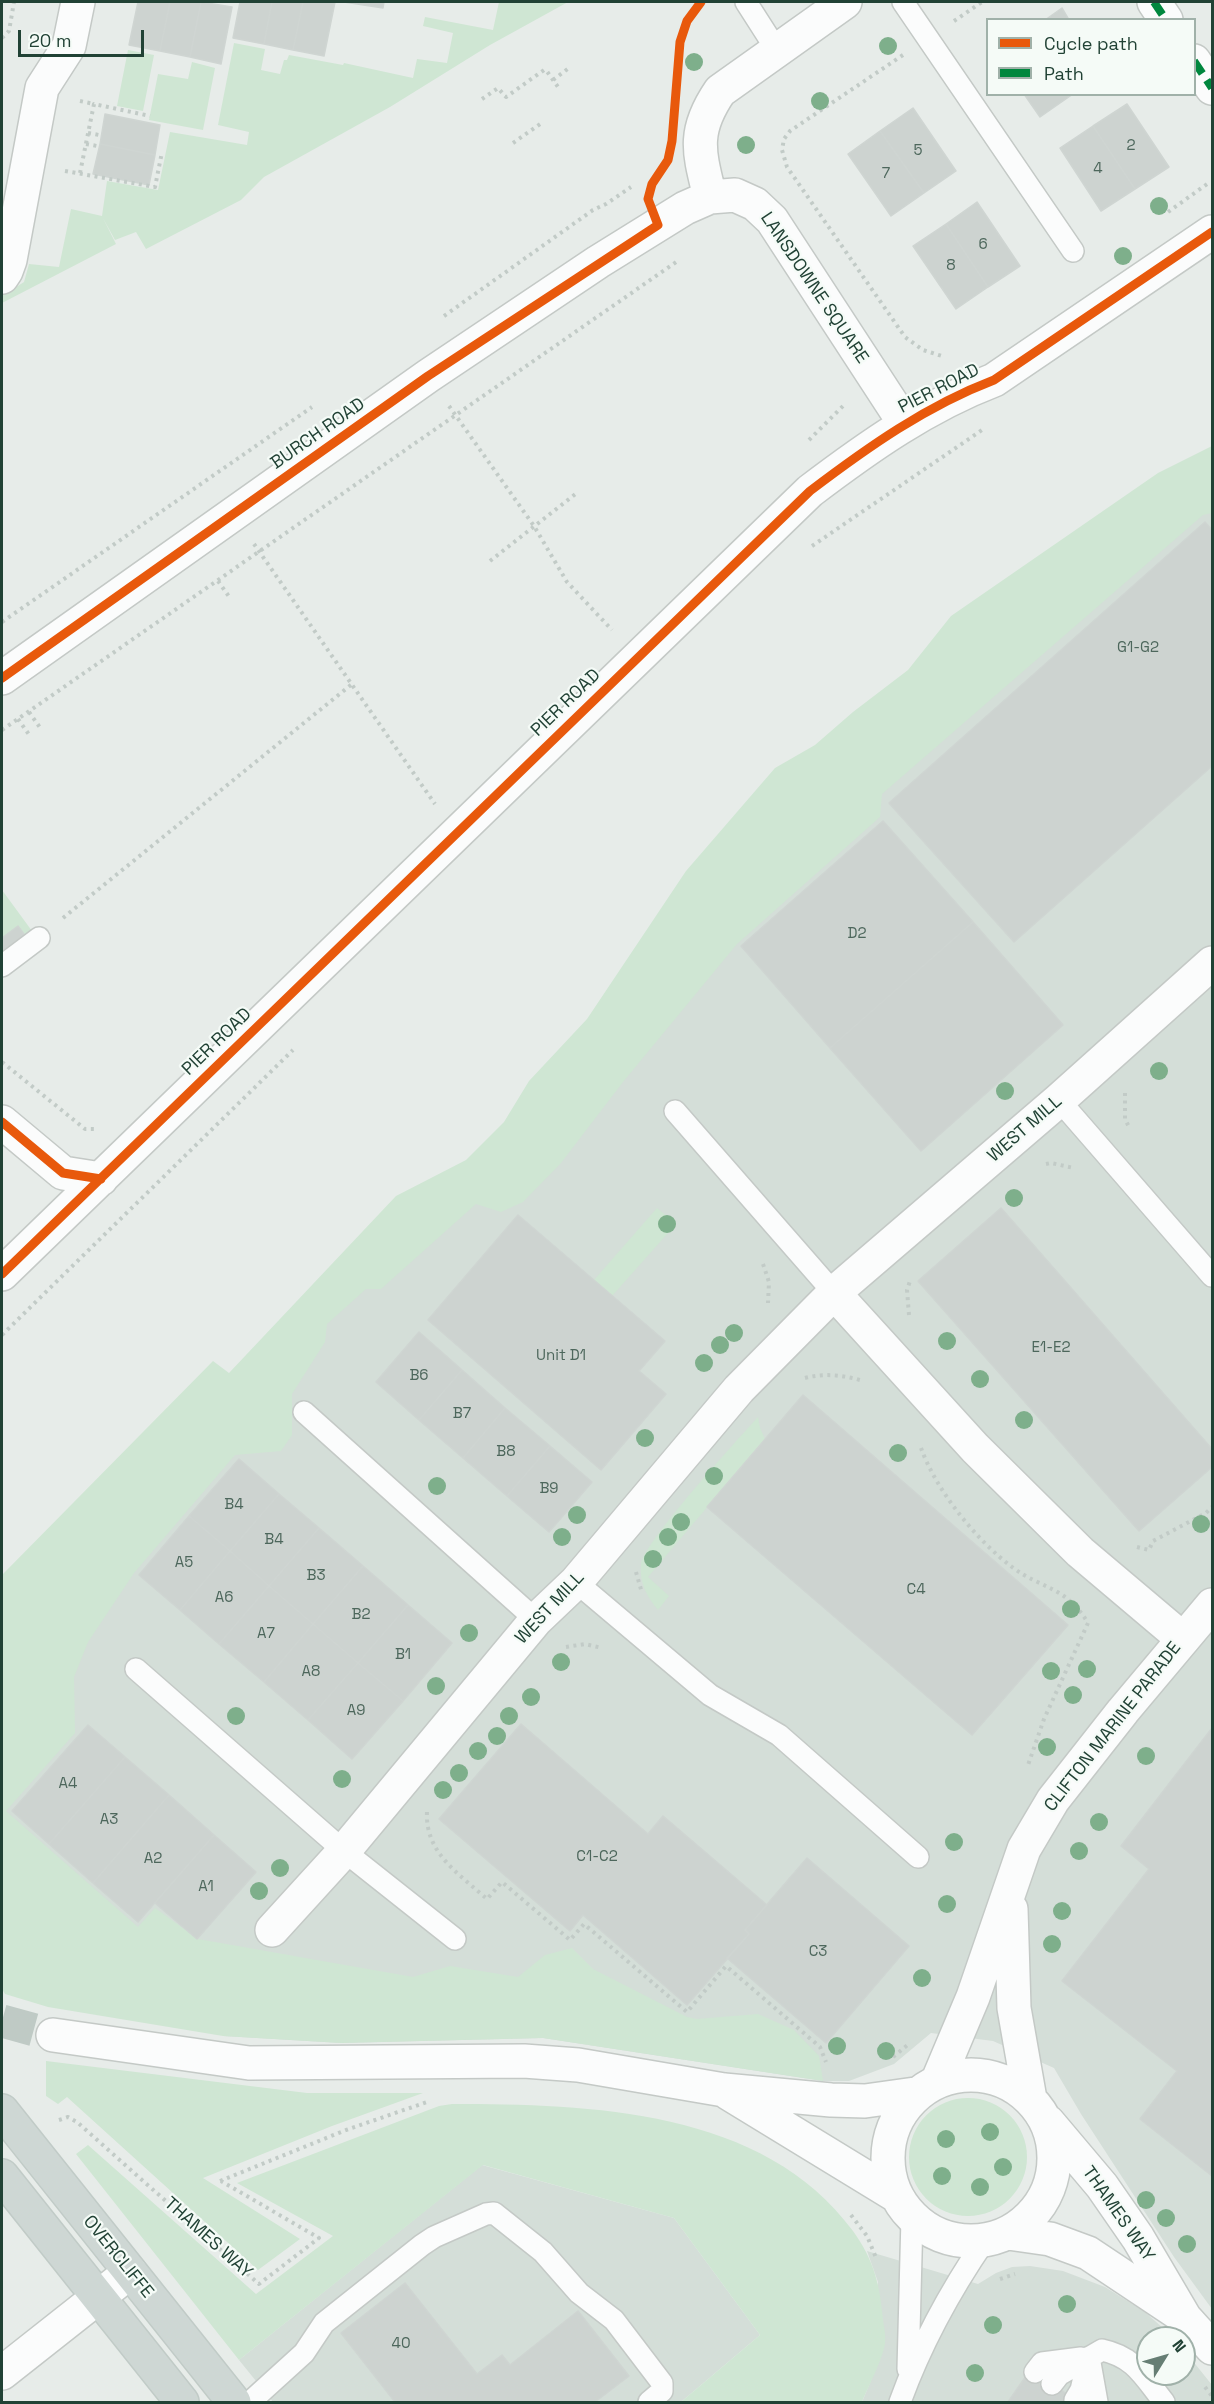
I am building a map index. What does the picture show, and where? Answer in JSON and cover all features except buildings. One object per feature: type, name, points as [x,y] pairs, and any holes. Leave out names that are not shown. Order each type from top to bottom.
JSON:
[{"type":"main road","name":"OVERCLIFFE","points":[[2,2111],[234,2403]]},
{"type":"main road","points":[[2,2176],[182,2403]]},
{"type":"street","points":[[2,277],[10,261],[42,88],[69,46],[78,2]]},
{"type":"street","points":[[710,197],[700,153],[700,135],[707,111],[720,91],[778,52],[845,2]]},
{"type":"street","points":[[1154,2],[1165,18]]},
{"type":"street","points":[[1196,64],[1212,88]]},
{"type":"street","name":"LANSDOWNE SQUARE","points":[[710,197],[735,195],[755,204],[772,220],[905,424]]},
{"type":"street","name":"BURCH ROAD","points":[[2,678],[428,376],[628,243],[685,208],[710,197]]},
{"type":"street","name":"PIER ROAD","points":[[2,1274],[637,656],[810,491],[859,454],[905,424],[961,393],[994,380],[1212,232]]},
{"type":"street","name":"WEST MILL","points":[[272,1930],[344,1851],[536,1620],[576,1582],[739,1389],[834,1293],[1059,1100],[1212,963]]},
{"type":"street","points":[[2,1122],[63,1173],[100,1179]]},
{"type":"street","points":[[834,1293],[975,1448],[1080,1552],[1183,1639]]},
{"type":"street","name":"CLIFTON MARINE PARADE","points":[[927,2087],[973,1997],[1024,1849],[1053,1800],[1212,1605]]},
{"type":"street","name":"CLIFTON MARINE PARADE","points":[[1010,1889],[1014,2007],[1037,2108]]},
{"type":"street","points":[[53,2035],[249,2063],[524,2061],[578,2065],[723,2090],[831,2100],[865,2101],[927,2087],[964,2074],[991,2076],[1012,2085],[1037,2108],[1052,2138],[1054,2160],[1051,2181],[1042,2202],[1027,2220],[996,2237],[961,2241],[934,2234],[903,2206],[723,2090]]},
{"type":"street","points":[[903,2206],[887,2168],[888,2140],[898,2115],[927,2087]]},
{"type":"street","name":"THAMES WAY","points":[[1037,2108],[1102,2186],[1138,2238],[1185,2318],[1212,2348]]},
{"type":"street","name":"THAMES WAY","points":[[996,2237],[1050,2239],[1088,2253],[1185,2318]]},
{"type":"street","points":[[2,2373],[130,2272]]},
{"type":"lane","points":[[746,2],[778,52]]},
{"type":"lane","points":[[903,2],[1073,251]]},
{"type":"lane","points":[[2,966],[39,938]]},
{"type":"lane","points":[[1059,1100],[1212,1276]]},
{"type":"lane","points":[[675,1111],[834,1293]]},
{"type":"lane","points":[[304,1412],[536,1620]]},
{"type":"lane","points":[[576,1582],[710,1695],[779,1735],[918,1857]]},
{"type":"lane","points":[[136,1669],[344,1851],[455,1939]]},
{"type":"lane","points":[[903,2206],[908,2381]]},
{"type":"lane","points":[[250,2403],[307,2349],[324,2324],[422,2245],[434,2237],[490,2213],[498,2215],[543,2252],[576,2291],[614,2320],[662,2383],[662,2391],[649,2403]]},
{"type":"lane","points":[[900,2403],[933,2325],[951,2291],[996,2237]]},
{"type":"lane","points":[[1044,2378],[1059,2375],[1102,2350],[1119,2354],[1137,2367],[1164,2403]]},
{"type":"lane","points":[[1075,2400],[1082,2390],[1089,2357]]},
{"type":"lane","points":[[1089,2357],[1097,2403]]},
{"type":"path","points":[[2,38],[9,31],[14,2]]},
{"type":"path","points":[[952,357],[931,354],[905,337],[787,166],[782,150],[785,136],[790,131],[982,2]]},
{"type":"path","points":[[553,80],[569,68]]},
{"type":"path","points":[[482,99],[498,88],[506,97],[544,70],[558,87]]},
{"type":"path","points":[[150,116],[94,104],[79,173],[155,187],[162,152]]},
{"type":"path","points":[[513,143],[543,122]]},
{"type":"path","points":[[88,134],[99,135]]},
{"type":"path","points":[[86,144],[97,146]]},
{"type":"path","points":[[1158,219],[1207,184]]},
{"type":"path","points":[[442,317],[593,210],[631,187]]},
{"type":"path","points":[[2,730],[680,260]]},
{"type":"path","points":[[428,376],[534,526],[567,582],[637,656]]},
{"type":"path","points":[[2,622],[316,404]]},
{"type":"path","points":[[807,549],[984,429]]},
{"type":"path","points":[[490,561],[578,492]]},
{"type":"path","points":[[233,514],[455,833]]},
{"type":"path","points":[[218,581],[230,598]]},
{"type":"path","points":[[39,938],[352,684]]},
{"type":"path","points":[[28,712],[41,729]]},
{"type":"path","points":[[18,719],[30,736]]},
{"type":"path","points":[[2,1335],[302,1042]]},
{"type":"path","points":[[2,1062],[75,1122]]},
{"type":"path","points":[[1127,1089],[1124,1097],[1125,1119],[1130,1130]]},
{"type":"path","points":[[1042,1165],[1052,1163],[1076,1169]]},
{"type":"path","points":[[911,1323],[907,1290],[914,1270]]},
{"type":"path","points":[[794,1381],[816,1375],[843,1376],[869,1383]]},
{"type":"path","points":[[918,1439],[927,1466],[940,1488],[993,1550],[1013,1568],[1065,1596],[1080,1610],[1088,1623],[1044,1719],[1027,1769]]},
{"type":"path","points":[[1128,1545],[1149,1550],[1153,1541],[1206,1513],[1212,1507]]},
{"type":"path","points":[[561,1649],[570,1645],[585,1644],[612,1650],[649,1607],[640,1591],[636,1572]]},
{"type":"path","points":[[427,1806],[426,1826],[429,1839],[436,1851],[487,1899],[502,1882],[570,1940],[584,1924],[687,2012],[726,1966],[820,2048],[831,2076],[831,2100]]},
{"type":"path","points":[[885,2062],[915,2038]]},
{"type":"path","points":[[846,2208],[867,2236],[879,2263]]},
{"type":"path","points":[[993,2281],[1018,2274]]},
{"type":"shaded area","points":[[1212,493],[1212,2309],[1174,2257],[1081,2114],[1054,2068],[993,2041],[931,2033],[894,2064],[849,2081],[823,2081],[543,2038],[341,2043],[223,2036],[2,1863],[2,1635],[761,875]]},
{"type":"shaded area","points":[[482,2165],[674,2218],[760,2335],[681,2402],[273,2402],[239,2360]]},
{"type":"shaded area","points":[[867,2251],[978,2284],[1012,2267],[1030,2266],[1063,2271],[1105,2287],[1145,2312],[1161,2326],[1136,2326],[1136,2386],[1196,2386],[1196,2365],[1212,2385],[1212,2402],[862,2402],[872,2378],[878,2282]]},
{"type":"green space","points":[[499,2],[568,2],[490,45],[390,107],[264,177],[241,200],[146,249],[136,232],[115,240],[103,218],[116,244],[2,303],[2,296],[24,282],[29,264],[59,267],[71,209],[102,216],[107,181],[158,190],[170,132],[247,145],[249,132],[218,125],[234,43],[265,49],[261,70],[280,74],[284,60],[287,60],[289,55],[343,65],[344,63],[413,78],[417,59],[447,63],[453,33],[423,26],[425,17],[493,30]]},
{"type":"green space","points":[[128,50],[154,55],[143,111],[117,106]]},
{"type":"green space","points":[[192,62],[215,68],[203,130],[149,120],[158,74],[188,79]]},
{"type":"green space","points":[[1212,446],[1212,513],[1203,515],[882,794],[880,817],[737,944],[623,1082],[561,1163],[523,1202],[501,1212],[476,1204],[381,1289],[366,1289],[327,1324],[325,1342],[292,1394],[292,1435],[281,1451],[235,1455],[134,1573],[88,1642],[74,1677],[75,1733],[6,1811],[138,1927],[155,1908],[198,1939],[413,1977],[450,1966],[518,1977],[545,1955],[572,1948],[593,1969],[687,2017],[697,2019],[758,2014],[794,2030],[819,2056],[823,2081],[543,2038],[341,2043],[223,2036],[48,2007],[5,1994],[2,1989],[2,1575],[213,1361],[229,1373],[396,1196],[466,1160],[504,1122],[529,1081],[587,1019],[686,871],[775,768],[815,745],[853,712],[908,670],[951,616],[1158,473]]},
{"type":"green space","points":[[2,890],[32,931],[2,956]]},
{"type":"green space","points":[[657,1208],[676,1224],[612,1296],[594,1280]]},
{"type":"green space","points":[[758,1417],[765,1439],[648,1577],[669,1596],[658,1610],[650,1600],[641,1577],[641,1564],[646,1552],[693,1490]]},
{"type":"green space","points":[[46,2061],[307,2093],[423,2093],[332,2126],[203,2178],[300,2239],[258,2270],[67,2097],[58,2104],[46,2096]]},
{"type":"green space","points":[[968,2098],[991,2102],[1010,2115],[1023,2134],[1027,2157],[1023,2180],[1010,2199],[991,2212],[968,2216],[945,2212],[926,2199],[913,2180],[909,2157],[913,2134],[926,2115],[945,2102]]},
{"type":"green space","points":[[452,2104],[560,2107],[616,2112],[670,2122],[723,2137],[772,2160],[816,2191],[853,2231],[866,2252],[878,2284],[885,2343],[862,2402],[681,2402],[760,2335],[674,2218],[483,2165],[239,2360],[76,2154],[88,2145],[256,2294],[333,2236],[237,2183],[439,2106]]},
{"type":"tunnel","points":[[2,2021],[53,2035]]},
{"type":"marked path","points":[[1154,2],[1165,18]]},
{"type":"marked path","points":[[1196,64],[1212,88]]},
{"type":"cycle path","points":[[2,678],[428,376],[658,225],[648,199],[652,184],[668,160],[672,141],[680,42],[687,21],[701,2]]},
{"type":"cycle path","points":[[2,1274],[810,491],[921,415],[994,380],[1212,232]]},
{"type":"cycle path","points":[[2,1122],[63,1173],[101,1179]]}]
